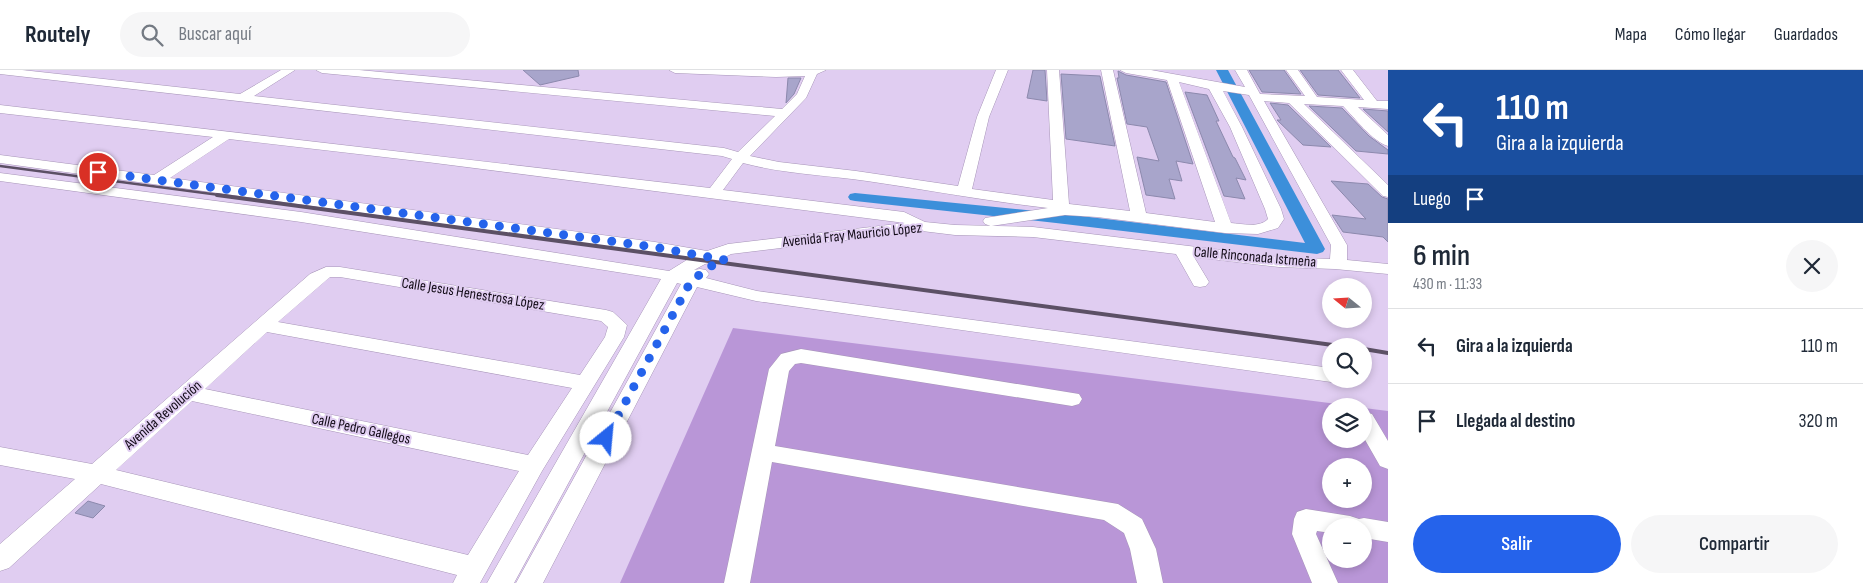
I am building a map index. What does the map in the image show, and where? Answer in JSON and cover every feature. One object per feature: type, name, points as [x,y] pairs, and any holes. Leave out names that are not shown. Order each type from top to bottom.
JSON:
[{"type":"street","points":[[244,97],[289,70]]},
{"type":"street","points":[[322,70],[785,113]]},
{"type":"street","points":[[675,70],[776,74],[816,71]]},
{"type":"street","points":[[964,193],[983,117],[1002,70]]},
{"type":"street","points":[[1053,70],[1059,209]]},
{"type":"street","points":[[1107,70],[1139,216]]},
{"type":"street","points":[[1126,70],[1292,100],[1388,105]]},
{"type":"street","name":"Calle Rinconada Istmeña","points":[[959,230],[1033,232],[1279,262],[1335,264],[1340,258],[1339,245],[1249,93],[1240,70]]},
{"type":"street","points":[[1292,70],[1314,101]]},
{"type":"street","points":[[1347,70],[1373,104]]},
{"type":"street","points":[[0,71],[724,152],[751,162],[875,178],[1059,209],[1139,216],[1225,228],[1258,229],[1272,225],[1276,219],[1273,208],[1219,88]]},
{"type":"street","points":[[712,194],[739,158],[802,95],[816,71]]},
{"type":"street","points":[[468,84],[480,75]]},
{"type":"street","points":[[1172,78],[1225,228]]},
{"type":"street","points":[[1292,100],[1388,193]]},
{"type":"street","points":[[1347,103],[1388,142]]},
{"type":"street","points":[[0,109],[904,217],[912,219],[928,231]]},
{"type":"street","points":[[157,180],[226,135]]},
{"type":"street","points":[[0,159],[717,258]]},
{"type":"street","points":[[0,177],[301,217],[655,273],[671,278],[728,288],[756,296],[1322,374]]},
{"type":"street","name":"Avenida Fray Mauricio López","points":[[500,583],[671,278],[699,260],[928,231],[959,230],[988,221],[1059,209]]},
{"type":"street","points":[[1182,250],[1200,282]]},
{"type":"street","name":"Avenida Fray Mauricio López","points":[[529,583],[691,281],[717,262],[717,258]]},
{"type":"street","points":[[1335,264],[1388,269]]},
{"type":"street","name":"Calle Jesus Henestrosa López","points":[[326,272],[340,272],[606,316],[618,325]]},
{"type":"street","name":"Avenida Revolución","points":[[0,560],[316,278],[326,272]]},
{"type":"street","points":[[0,456],[96,474],[470,575],[534,465],[614,337],[618,325]]},
{"type":"street","points":[[264,326],[584,383]]},
{"type":"street","points":[[737,583],[779,369],[788,358],[801,356],[1072,398]]},
{"type":"street","name":"Calle Pedro Gallegos","points":[[188,393],[534,465]]},
{"type":"street","points":[[1372,433],[1388,460]]},
{"type":"street","points":[[762,452],[1109,511],[1133,526],[1143,549],[1150,583]]},
{"type":"street","points":[[1322,522],[1306,519],[1304,534],[1325,583]]},
{"type":"street","points":[[1372,529],[1388,532]]},
{"type":"shaded area","points":[[733,328],[1322,402],[1322,448],[1372,448],[1372,409],[1388,411],[1388,583],[620,583]]},
{"type":"building","points":[[523,70],[578,70],[579,76],[540,85]]},
{"type":"building","points":[[1033,70],[1045,70],[1047,101],[1027,98]]},
{"type":"building","points":[[1249,70],[1284,70],[1301,94],[1262,92]]},
{"type":"building","points":[[1300,70],[1338,70],[1360,98],[1318,95]]},
{"type":"building","points":[[1118,71],[1126,75],[1166,82],[1193,164],[1176,161],[1182,181],[1169,179],[1175,199],[1146,195],[1137,157],[1159,161],[1147,127],[1127,124],[1117,78],[1119,78]]},
{"type":"building","points":[[1061,74],[1100,76],[1115,146],[1066,139]]},
{"type":"building","points":[[788,78],[801,78],[794,94],[786,103]]},
{"type":"building","points":[[1185,92],[1207,95],[1219,121],[1216,121],[1246,180],[1236,178],[1245,199],[1224,196]]},
{"type":"building","points":[[1270,103],[1288,105],[1331,147],[1303,145],[1277,120],[1281,120]]},
{"type":"building","points":[[1309,106],[1342,108],[1369,136],[1388,150],[1388,154],[1356,151]]},
{"type":"building","points":[[1363,109],[1388,111],[1388,132]]},
{"type":"building","points":[[1331,181],[1368,184],[1382,197],[1388,199],[1388,242],[1383,237],[1343,232],[1332,215],[1366,219]]},
{"type":"building","points":[[88,501],[105,506],[93,518],[75,513]]},
{"type":"waterway","points":[[855,197],[1056,218],[1317,249],[1222,70]]},
{"type":"railway","points":[[0,166],[227,196]]},
{"type":"railway","points":[[217,195],[1322,344]]},
{"type":"railway","points":[[1372,350],[1388,353]]},
{"type":"route","points":[[98,172],[654,247],[725,260],[717,262],[691,281],[606,438]]}]
